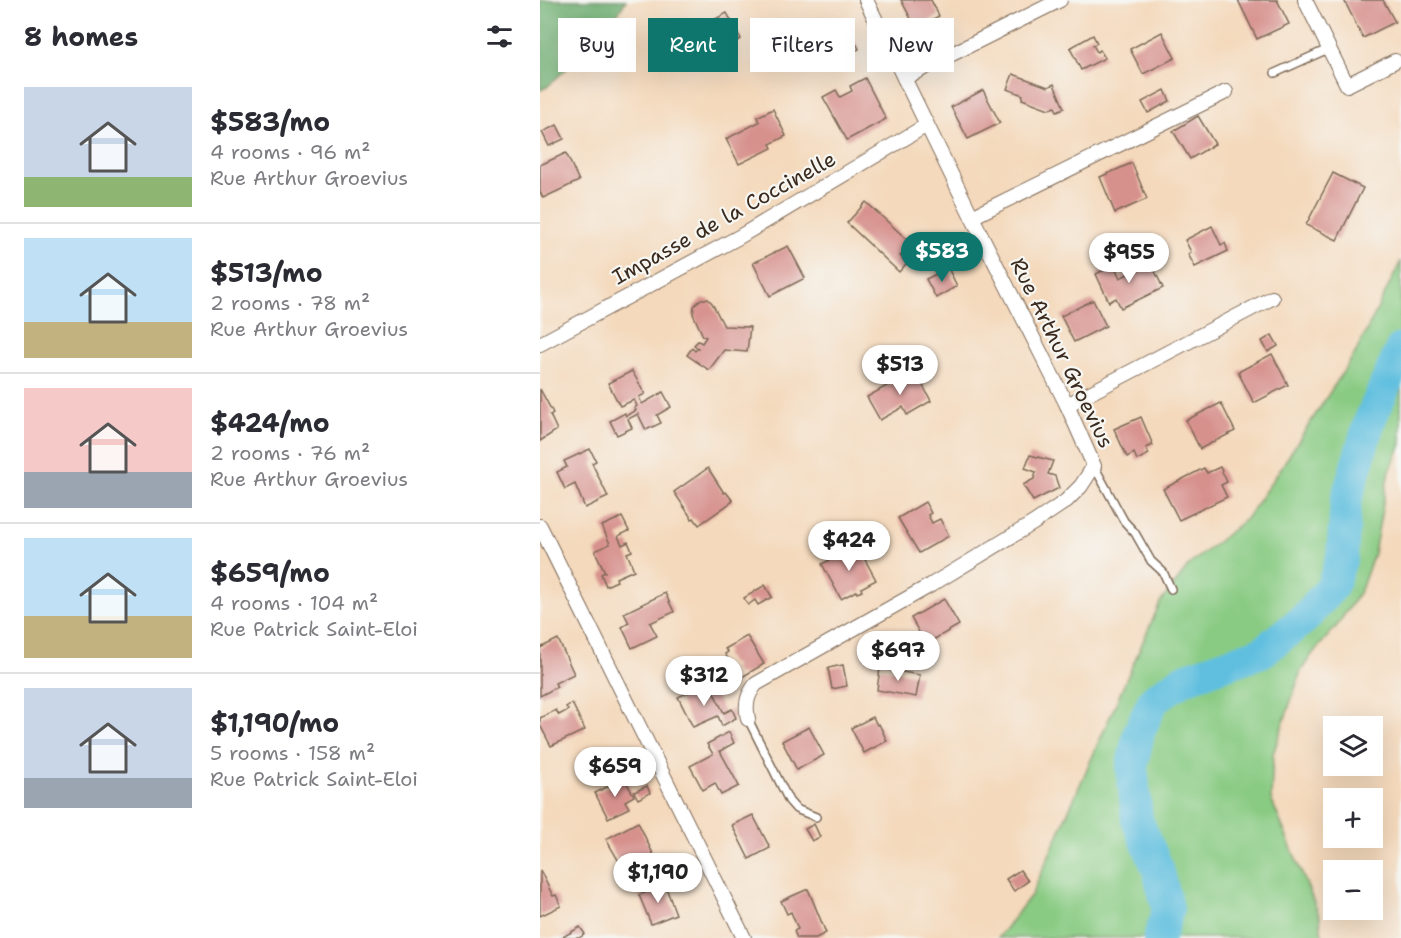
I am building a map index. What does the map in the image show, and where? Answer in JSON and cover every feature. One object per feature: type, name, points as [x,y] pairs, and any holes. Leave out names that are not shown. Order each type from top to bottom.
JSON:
[{"type":"street","name":"Rue Arthur Groevius","points":[[748,719],[746,704],[749,693],[756,684],[931,585],[1035,522],[1066,501],[1081,486],[1094,466],[1067,405],[866,0]]},
{"type":"street","points":[[904,78],[1060,0]]},
{"type":"street","points":[[1305,0],[1347,85],[1395,61]]},
{"type":"street","points":[[972,217],[1226,92]]},
{"type":"street","name":"Impasse de la Coccinelle","points":[[540,344],[739,237],[927,125]]},
{"type":"street","points":[[1067,405],[1272,298]]},
{"type":"street","points":[[540,526],[744,938]]},
{"type":"lane","points":[[1275,73],[1328,49]]},
{"type":"lane","name":"Rue Arthur Groevius","points":[[1094,466],[1124,521],[1140,541],[1151,561],[1163,572],[1171,589]]},
{"type":"lane","points":[[748,719],[789,801],[796,809],[816,817]]},
{"type":"green space","points":[[540,0],[626,0],[614,18],[558,18],[558,72],[563,72],[547,87],[540,90]]},
{"type":"green space","points":[[1401,261],[1401,444],[1388,476],[1374,553],[1361,590],[1336,627],[1313,653],[1301,671],[1273,754],[1271,799],[1320,917],[1322,938],[998,938],[1032,894],[1160,603],[1190,564],[1246,519],[1356,352]]},
{"type":"building","points":[[901,0],[931,0],[939,16],[935,18],[911,18]]},
{"type":"building","points":[[1238,0],[1277,0],[1289,24],[1257,39]]},
{"type":"building","points":[[1344,0],[1383,0],[1395,22],[1363,38]]},
{"type":"building","points":[[727,13],[730,18],[717,18]]},
{"type":"building","points":[[1162,32],[1175,58],[1143,74],[1130,49]]},
{"type":"building","points":[[1093,35],[1097,43],[1093,45],[1097,52],[1100,50],[1105,58],[1081,70],[1070,48]]},
{"type":"building","points":[[1013,74],[1048,87],[1054,84],[1064,108],[1057,111],[1055,107],[1049,109],[1022,99],[1023,95],[1007,89]]},
{"type":"building","points":[[865,78],[886,119],[847,140],[823,97],[836,90],[840,97],[852,91],[850,86]]},
{"type":"building","points":[[983,90],[1000,123],[968,139],[951,107]]},
{"type":"building","points":[[1165,90],[1170,101],[1148,113],[1142,102]]},
{"type":"building","points":[[773,109],[786,136],[770,144],[772,148],[739,164],[726,139],[759,122],[757,117]]},
{"type":"building","points":[[1198,116],[1215,144],[1190,159],[1173,131]]},
{"type":"building","points":[[557,125],[564,139],[549,146],[542,132]]},
{"type":"building","points":[[566,153],[579,181],[543,198],[540,192],[540,165]]},
{"type":"building","points":[[1132,163],[1147,199],[1115,213],[1100,177]]},
{"type":"building","points":[[1333,173],[1363,188],[1337,240],[1306,225]]},
{"type":"building","points":[[866,202],[912,244],[900,256],[907,263],[899,272],[847,223]]},
{"type":"building","points":[[1212,226],[1221,245],[1225,243],[1228,251],[1195,267],[1188,254],[1191,252],[1185,240]]},
{"type":"building","points":[[788,246],[805,278],[770,296],[753,263]]},
{"type":"building","points":[[1151,263],[1163,288],[1121,308],[1116,298],[1109,302],[1096,274],[1114,265],[1120,278]]},
{"type":"building","points":[[948,268],[957,286],[936,298],[926,279]]},
{"type":"building","points":[[701,299],[708,299],[712,303],[724,326],[750,327],[747,352],[724,350],[709,370],[687,355],[692,348],[695,351],[698,348],[694,345],[698,341],[702,343],[706,337],[703,336],[693,314],[694,306]]},
{"type":"building","points":[[1093,300],[1106,326],[1074,342],[1061,316]]},
{"type":"building","points":[[1272,335],[1278,346],[1268,352],[1262,341]]},
{"type":"building","points":[[1272,354],[1288,385],[1254,403],[1238,372]]},
{"type":"building","points":[[915,370],[931,401],[907,415],[903,407],[880,420],[867,397]]},
{"type":"building","points":[[632,371],[645,394],[639,397],[642,404],[663,392],[671,407],[657,415],[661,423],[646,430],[638,414],[628,419],[632,428],[617,435],[610,421],[625,413],[626,416],[636,410],[634,408],[637,406],[634,400],[620,406],[608,383]]},
{"type":"building","points":[[540,389],[553,413],[550,415],[557,430],[540,441]]},
{"type":"building","points":[[1221,403],[1235,431],[1200,449],[1186,420]]},
{"type":"building","points":[[1141,417],[1153,445],[1146,448],[1149,454],[1137,460],[1134,453],[1127,457],[1114,429]]},
{"type":"building","points":[[590,449],[596,461],[592,463],[608,497],[585,508],[575,484],[565,489],[557,472],[567,467],[564,461]]},
{"type":"building","points":[[1030,455],[1053,461],[1048,474],[1055,476],[1059,488],[1033,501],[1023,485],[1034,479],[1036,472],[1025,468]]},
{"type":"building","points":[[1220,467],[1227,482],[1221,485],[1227,497],[1179,520],[1163,489],[1204,468],[1207,473]]},
{"type":"building","points":[[708,468],[724,493],[726,492],[733,501],[699,525],[694,518],[692,519],[674,492]]},
{"type":"building","points":[[925,502],[931,513],[928,515],[932,523],[940,519],[949,536],[919,553],[898,518]]},
{"type":"building","points":[[622,517],[629,531],[618,536],[622,545],[628,542],[632,551],[627,553],[634,570],[616,578],[617,581],[606,586],[601,574],[605,572],[595,551],[610,544],[602,526]]},
{"type":"building","points":[[857,545],[876,580],[861,588],[862,591],[857,593],[856,591],[841,599],[822,564]]},
{"type":"building","points":[[765,585],[772,597],[758,605],[755,600],[748,605],[744,598]]},
{"type":"building","points":[[665,593],[674,612],[650,623],[657,636],[632,648],[622,627],[629,623],[624,613]]},
{"type":"building","points":[[944,599],[959,625],[926,644],[911,618]]},
{"type":"building","points":[[747,636],[764,664],[742,677],[733,668],[736,666],[731,664],[725,654],[728,652],[725,649]]},
{"type":"building","points":[[558,639],[574,674],[555,683],[557,687],[540,696],[540,648]]},
{"type":"building","points":[[843,665],[847,686],[832,689],[828,668]]},
{"type":"building","points":[[880,668],[920,675],[916,697],[877,690]]},
{"type":"building","points":[[709,683],[724,713],[732,709],[736,718],[722,726],[718,716],[693,727],[678,697]]},
{"type":"building","points":[[572,703],[585,730],[551,746],[540,725],[540,718],[556,710],[559,715],[568,710],[566,707]]},
{"type":"building","points":[[873,717],[887,741],[864,753],[851,728]]},
{"type":"building","points":[[809,727],[824,755],[797,770],[782,741]]},
{"type":"building","points":[[729,732],[734,743],[720,751],[739,786],[721,795],[715,783],[703,790],[690,766],[713,754],[707,744]]},
{"type":"building","points":[[624,778],[634,796],[625,801],[629,808],[608,818],[595,793]]},
{"type":"building","points":[[647,786],[650,793],[638,799],[634,792]]},
{"type":"building","points":[[753,815],[770,848],[749,859],[732,825]]},
{"type":"building","points":[[638,822],[654,856],[632,867],[629,860],[621,865],[606,839]]},
{"type":"building","points":[[814,824],[820,837],[812,841],[805,829]]},
{"type":"building","points":[[540,870],[553,896],[556,895],[561,906],[540,916]]},
{"type":"building","points":[[1020,870],[1028,881],[1014,891],[1006,879]]},
{"type":"building","points":[[665,885],[676,914],[651,924],[639,895]]},
{"type":"building","points":[[808,889],[826,933],[816,938],[797,938],[794,931],[798,929],[791,912],[787,914],[781,901]]},
{"type":"building","points":[[580,927],[585,934],[579,938],[561,938]]},
{"type":"waterway","points":[[1159,938],[1168,909],[1158,869],[1137,820],[1132,766],[1139,732],[1154,699],[1184,679],[1262,652],[1304,619],[1332,587],[1342,557],[1346,501],[1370,420],[1401,349]]}]
